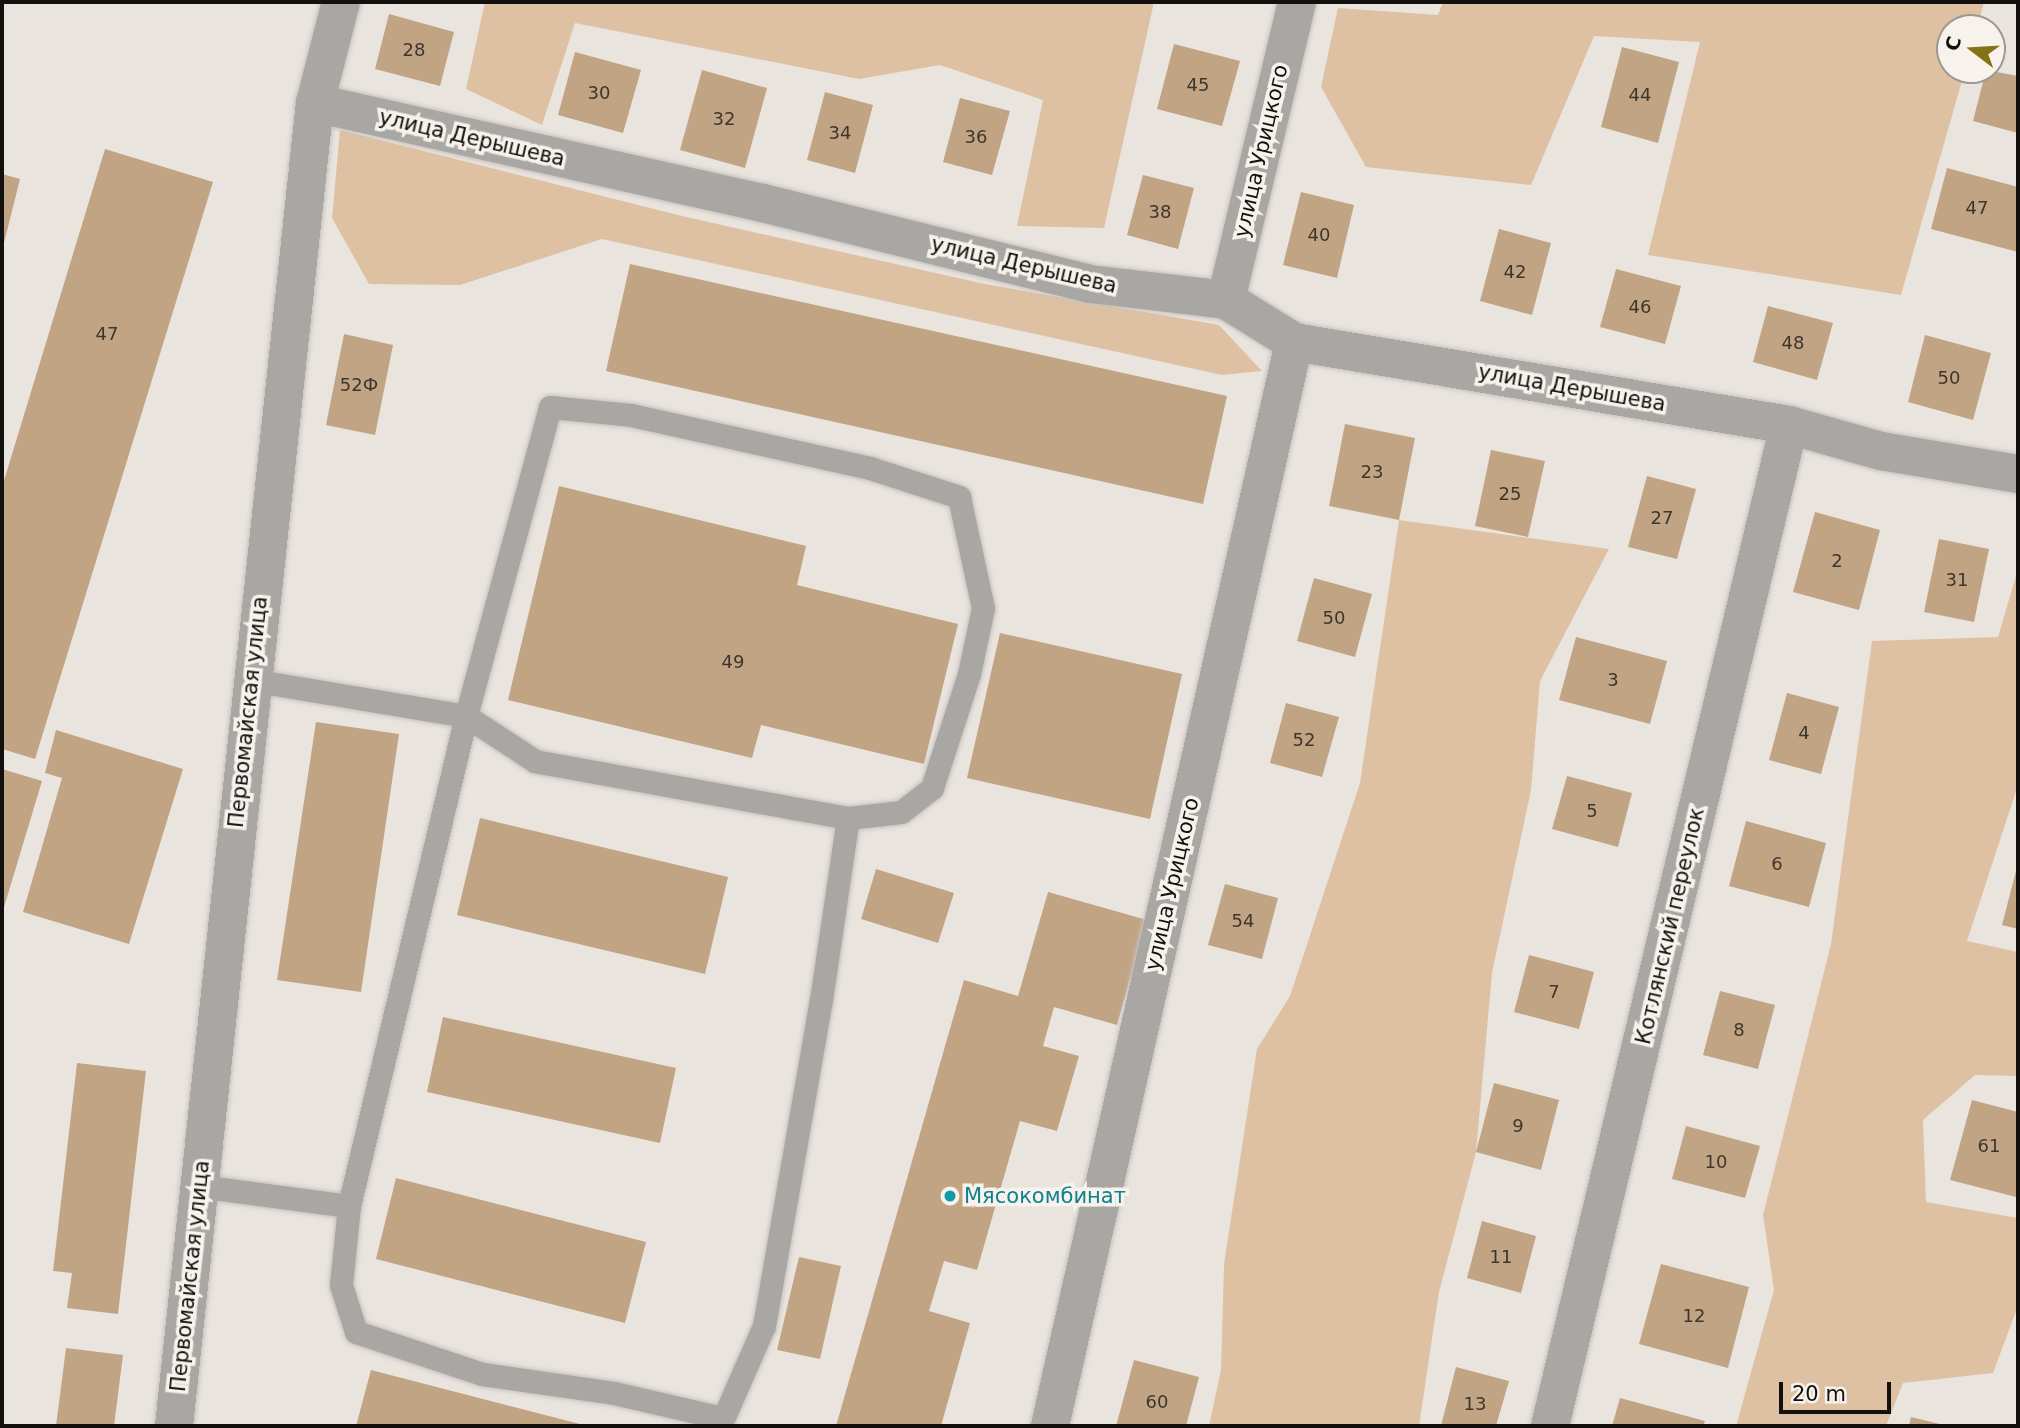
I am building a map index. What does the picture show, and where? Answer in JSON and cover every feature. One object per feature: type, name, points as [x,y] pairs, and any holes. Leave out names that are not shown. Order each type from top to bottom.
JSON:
[{"type":"street","name":"Первомайская улица","points":[[174,1426],[251,680],[315,103],[341,2]]},
{"type":"street","name":"улица Урицкого","points":[[1226,300],[1297,2]]},
{"type":"street","name":"улица Дерышева","points":[[315,103],[763,203],[1090,284],[1226,300],[1294,342],[1789,425],[1881,451],[2018,473]]},
{"type":"street","name":"улица Урицкого","points":[[1050,1426],[1294,342]]},
{"type":"street","name":"Котлянский переулок","points":[[1550,1426],[1789,425]]},
{"type":"lane","points":[[251,680],[466,716],[535,761],[848,818],[901,812],[932,788],[969,674],[983,608],[959,497],[870,468],[631,415],[551,407],[466,716],[349,1206],[341,1285],[356,1332],[482,1374],[614,1393],[721,1422],[764,1326],[821,1000],[848,818]]},
{"type":"lane","points":[[199,1186],[349,1206]]},
{"type":"shaded area","points":[[485,2],[1154,2],[1104,228],[1017,226],[1043,100],[940,65],[859,79],[575,23],[542,125],[466,89]]},
{"type":"shaded area","points":[[1443,2],[1984,2],[1981,14],[1936,14],[1936,84],[1961,84],[1901,295],[1648,255],[1700,42],[1594,36],[1531,185],[1366,167],[1321,87],[1338,8],[1438,15]]},
{"type":"shaded area","points":[[340,130],[686,217],[985,284],[1219,325],[1262,371],[1222,375],[602,239],[460,285],[369,284],[332,218]]},
{"type":"shaded area","points":[[1399,520],[1609,549],[1540,681],[1531,790],[1492,973],[1476,1152],[1439,1292],[1419,1426],[1209,1426],[1221,1370],[1224,1264],[1257,1049],[1290,996],[1360,783]]},
{"type":"shaded area","points":[[2018,569],[2018,785],[1967,941],[2018,952],[2018,1076],[1975,1075],[1923,1120],[1926,1202],[2018,1218],[2018,1306],[1993,1373],[1903,1383],[1886,1426],[1736,1426],[1774,1290],[1763,1215],[1831,944],[1872,641],[1998,637]]},
{"type":"building","points":[[389,14],[454,32],[440,86],[375,69]]},
{"type":"building","points":[[1174,44],[1240,61],[1222,126],[1157,109]]},
{"type":"building","points":[[1622,47],[1679,62],[1658,143],[1601,127]]},
{"type":"building","points":[[575,52],[641,70],[623,133],[558,115]]},
{"type":"building","points":[[702,70],[767,88],[745,168],[680,150]]},
{"type":"building","points":[[2006,74],[2018,76],[2018,133],[1973,121],[1982,84],[2006,84]]},
{"type":"building","points":[[825,92],[873,105],[855,173],[807,160]]},
{"type":"building","points":[[960,98],[1010,111],[992,175],[943,162]]},
{"type":"building","points":[[105,149],[213,182],[35,759],[2,749],[2,487]]},
{"type":"building","points":[[1947,168],[2018,187],[2018,252],[1931,229]]},
{"type":"building","points":[[2,174],[20,179],[3,247],[2,247]]},
{"type":"building","points":[[1143,175],[1194,188],[1178,249],[1127,235]]},
{"type":"building","points":[[1301,192],[1354,205],[1337,278],[1283,265]]},
{"type":"building","points":[[1499,229],[1551,243],[1532,315],[1480,301]]},
{"type":"building","points":[[630,264],[1227,396],[1203,504],[606,371]]},
{"type":"building","points":[[1616,269],[1681,286],[1665,344],[1600,327]]},
{"type":"building","points":[[1768,306],[1833,323],[1817,380],[1753,362]]},
{"type":"building","points":[[344,334],[393,345],[375,435],[326,425]]},
{"type":"building","points":[[1925,335],[1991,353],[1973,420],[1908,402]]},
{"type":"building","points":[[1345,424],[1415,438],[1399,520],[1329,506]]},
{"type":"building","points":[[1491,450],[1545,461],[1528,537],[1475,526]]},
{"type":"building","points":[[1647,476],[1696,489],[1677,559],[1628,547]]},
{"type":"building","points":[[559,486],[806,546],[797,585],[958,624],[924,764],[761,725],[752,758],[508,700]]},
{"type":"building","points":[[1815,512],[1880,530],[1859,610],[1793,592]]},
{"type":"building","points":[[1939,539],[1989,549],[1974,622],[1924,612]]},
{"type":"building","points":[[1314,578],[1372,594],[1355,657],[1297,641]]},
{"type":"building","points":[[1000,633],[1182,674],[1150,819],[967,778]]},
{"type":"building","points":[[1576,637],[1667,661],[1650,724],[1559,700]]},
{"type":"building","points":[[1787,693],[1839,707],[1821,774],[1769,760]]},
{"type":"building","points":[[1286,703],[1339,717],[1322,777],[1270,763]]},
{"type":"building","points":[[316,722],[399,734],[361,992],[277,980]]},
{"type":"building","points":[[56,730],[183,769],[129,944],[23,912],[62,778],[45,773]]},
{"type":"building","points":[[2,769],[42,781],[2,914]]},
{"type":"building","points":[[1567,776],[1632,793],[1618,847],[1552,829]]},
{"type":"building","points":[[480,818],[728,877],[705,974],[457,915]]},
{"type":"building","points":[[1746,821],[1826,843],[1809,907],[1729,886]]},
{"type":"building","points":[[2018,867],[2018,929],[2002,925]]},
{"type":"building","points":[[876,869],[954,893],[938,943],[861,919]]},
{"type":"building","points":[[1225,884],[1278,898],[1262,959],[1208,945]]},
{"type":"building","name":"Мясокомбинат","points":[[1048,892],[1147,920],[1117,1025],[1054,1007],[1043,1046],[1079,1056],[1057,1131],[1020,1121],[977,1270],[944,1261],[929,1311],[970,1323],[941,1426],[836,1426],[964,980],[1018,996]]},
{"type":"building","points":[[1529,955],[1594,972],[1579,1029],[1514,1012]]},
{"type":"building","points":[[1720,991],[1775,1005],[1758,1069],[1703,1055]]},
{"type":"building","points":[[443,1017],[676,1068],[660,1143],[427,1092]]},
{"type":"building","points":[[77,1063],[146,1071],[118,1314],[67,1308],[72,1273],[53,1271]]},
{"type":"building","points":[[1494,1083],[1559,1100],[1541,1170],[1476,1152]]},
{"type":"building","points":[[1972,1100],[2018,1112],[2016,1197],[1950,1180]]},
{"type":"building","points":[[1686,1126],[1760,1146],[1745,1198],[1672,1179]]},
{"type":"building","points":[[396,1178],[646,1242],[625,1323],[376,1259]]},
{"type":"building","points":[[1482,1221],[1536,1236],[1521,1293],[1467,1278]]},
{"type":"building","points":[[799,1257],[841,1266],[820,1359],[777,1350]]},
{"type":"building","points":[[1661,1264],[1749,1287],[1728,1368],[1639,1344]]},
{"type":"building","points":[[66,1348],[123,1355],[114,1426],[56,1426]]},
{"type":"building","points":[[1134,1360],[1199,1377],[1186,1426],[1116,1426]]},
{"type":"building","points":[[1456,1367],[1509,1381],[1496,1426],[1441,1426]]},
{"type":"building","points":[[371,1370],[584,1425],[584,1426],[356,1426]]},
{"type":"building","points":[[1620,1398],[1705,1421],[1703,1426],[1612,1426]]},
{"type":"building","points":[[1911,1417],[1944,1425],[1944,1426],[1909,1426]]},
{"type":"place","name":"Мясокомбинат","points":[[950,1196]]}]
